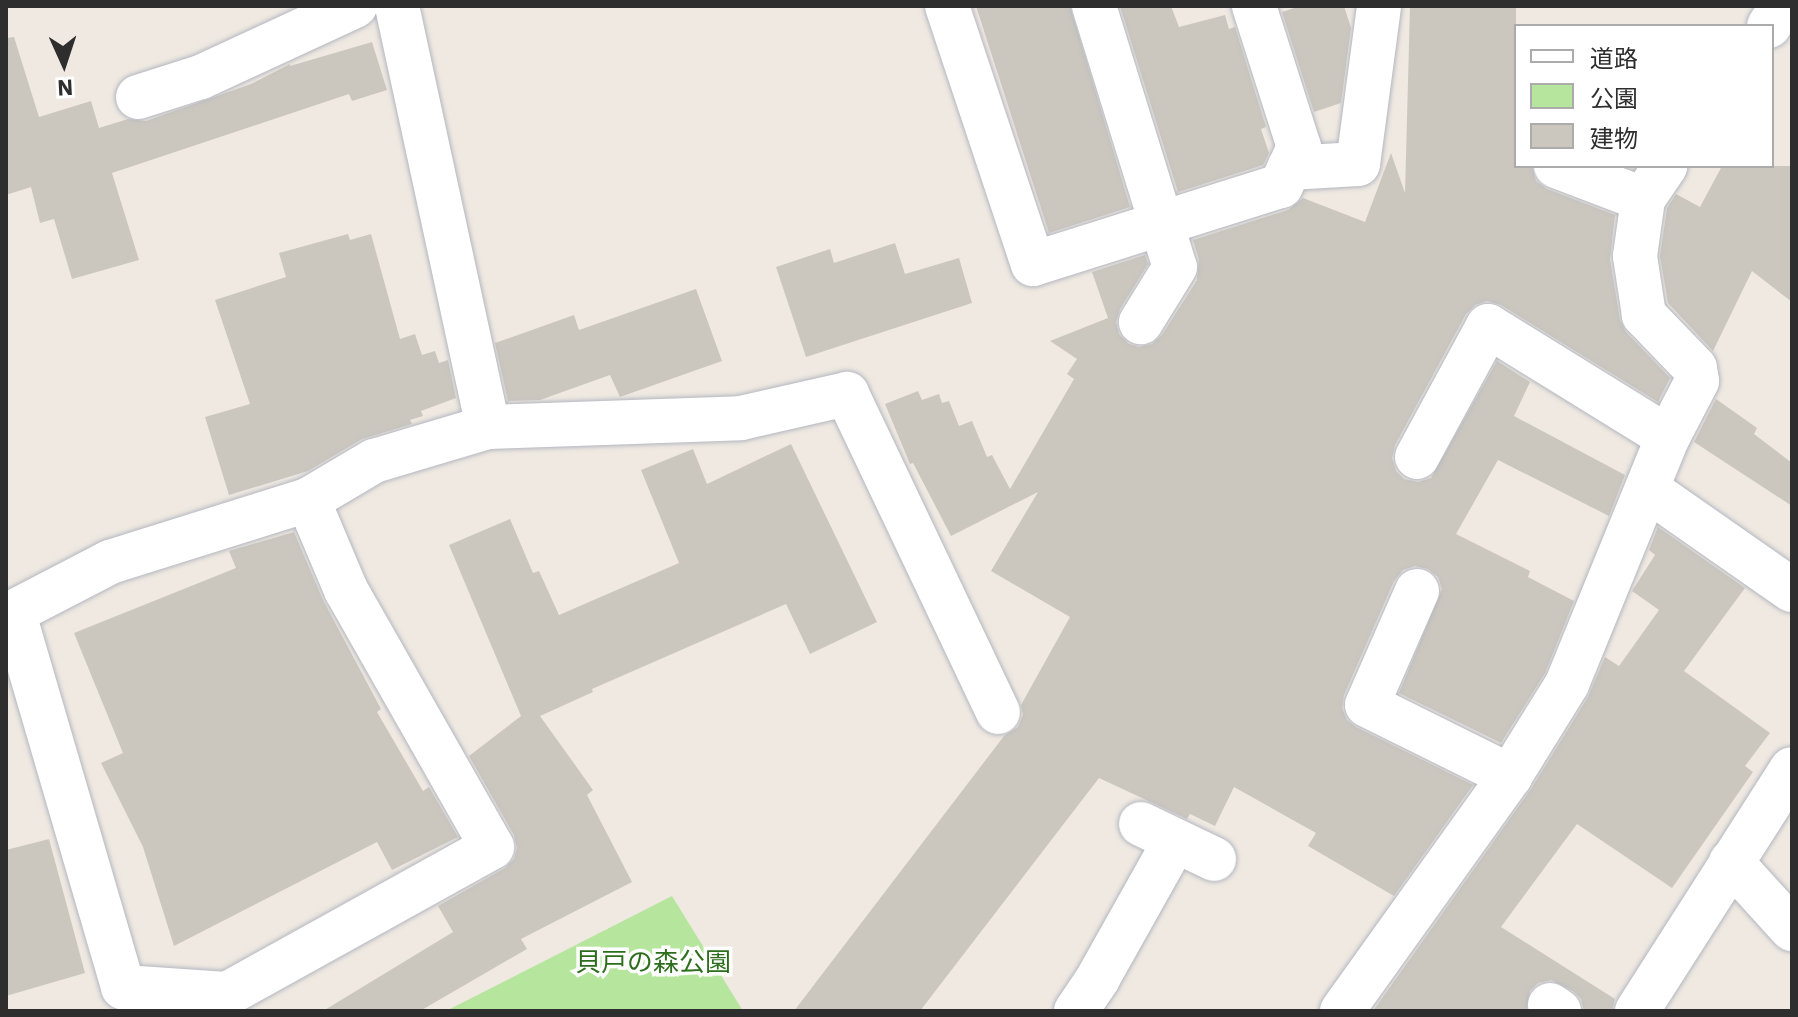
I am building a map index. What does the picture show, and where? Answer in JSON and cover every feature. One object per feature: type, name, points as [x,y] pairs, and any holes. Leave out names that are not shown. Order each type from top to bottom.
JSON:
[{"type":"street","points":[[138,97],[201,77],[355,6]]},
{"type":"street","points":[[397,6],[488,427]]},
{"type":"street","points":[[947,6],[1033,264],[1281,186],[1299,147],[1254,6]]},
{"type":"street","points":[[1094,6],[1175,267],[1141,322]]},
{"type":"street","points":[[1289,168],[1358,164],[1379,6]]},
{"type":"street","points":[[1770,24],[1782,6]]},
{"type":"street","points":[[1346,1010],[1510,776],[1567,684],[1668,437],[1697,381],[1695,368],[1644,315],[1635,256],[1654,182],[1568,168]]},
{"type":"street","points":[[1417,457],[1488,326],[1668,437]]},
{"type":"street","points":[[308,500],[346,590],[492,847],[227,994],[123,987],[10,615],[110,562],[308,500],[374,461],[488,427],[741,418],[847,394],[998,712]]},
{"type":"street","points":[[1647,489],[1792,590]]},
{"type":"street","points":[[1417,591],[1367,705],[1510,776]]},
{"type":"street","points":[[1637,1011],[1792,769]]},
{"type":"street","points":[[1076,1011],[1098,978],[1158,832],[1214,859]]},
{"type":"street","points":[[1731,862],[1792,929]]},
{"type":"green space","name":"貝戸の森公園","points":[[672,896],[743,1011],[446,1011]]},
{"type":"building","points":[[976,6],[1070,6],[1130,207],[1049,233]]},
{"type":"building","points":[[1120,6],[1171,6],[1179,27],[1225,15],[1229,29],[1235,27],[1266,127],[1261,129],[1269,153],[1263,165],[1178,192]]},
{"type":"building","points":[[1300,6],[1344,6],[1351,28],[1341,103],[1314,112],[1282,12]]},
{"type":"building","points":[[1410,6],[1516,6],[1514,168],[1533,168],[1536,181],[1547,189],[1615,215],[1610,259],[1620,320],[1626,332],[1670,378],[1658,402],[1501,305],[1487,301],[1475,305],[1466,314],[1395,445],[1392,458],[1396,471],[1404,479],[1418,482],[1431,478],[1497,361],[1530,382],[1514,416],[1625,475],[1609,516],[1498,460],[1456,534],[1530,571],[1528,577],[1574,601],[1545,673],[1501,743],[1399,693],[1442,589],[1438,577],[1428,569],[1415,566],[1403,570],[1394,581],[1344,695],[1342,708],[1347,720],[1356,727],[1473,785],[1394,896],[1308,846],[1316,833],[1234,787],[1215,826],[1190,814],[1187,819],[1099,778],[920,1011],[794,1011],[1004,736],[1018,727],[1023,715],[1021,705],[1070,617],[991,571],[1038,492],[951,536],[913,463],[910,464],[885,404],[918,391],[922,400],[939,394],[942,403],[949,401],[959,426],[972,421],[987,457],[992,455],[1010,489],[1074,379],[1067,374],[1077,359],[1050,341],[1108,318],[1092,272],[1145,255],[1148,264],[1120,309],[1116,322],[1119,334],[1129,344],[1139,347],[1152,344],[1162,335],[1197,280],[1199,260],[1193,240],[1288,210],[1303,198],[1365,222],[1391,153],[1405,193]]},
{"type":"building","points":[[14,37],[39,117],[91,101],[99,128],[128,119],[146,121],[251,84],[290,64],[372,42],[387,90],[352,101],[349,94],[112,173],[139,260],[72,279],[54,219],[40,223],[31,187],[6,195],[6,38]]},
{"type":"building","points":[[1792,166],[1792,302],[1752,271],[1713,351],[1668,303],[1660,256],[1667,208],[1676,194],[1700,207],[1721,168]]},
{"type":"building","points":[[348,234],[350,240],[371,234],[400,339],[415,334],[422,355],[435,351],[439,363],[448,360],[456,398],[421,411],[423,416],[410,420],[412,424],[362,439],[308,471],[229,495],[205,417],[250,404],[215,300],[286,277],[279,253]]},
{"type":"building","points":[[895,243],[905,274],[959,258],[972,303],[806,357],[776,267],[830,249],[834,263]]},
{"type":"building","points":[[696,289],[722,361],[620,397],[610,375],[540,400],[508,401],[495,343],[574,315],[579,330]]},
{"type":"building","points":[[1716,399],[1757,428],[1754,434],[1792,463],[1792,506],[1694,442]]},
{"type":"building","points":[[791,444],[877,622],[810,654],[786,604],[592,689],[593,692],[540,716],[593,790],[587,795],[632,882],[521,939],[527,949],[420,1011],[323,1011],[453,932],[438,906],[505,868],[514,859],[517,848],[514,835],[469,756],[521,716],[449,545],[510,519],[533,573],[539,571],[559,615],[679,563],[641,470],[693,449],[707,484]]},
{"type":"building","points":[[1658,527],[1745,588],[1684,671],[1770,733],[1745,766],[1753,772],[1672,888],[1577,824],[1501,927],[1615,999],[1612,1011],[1584,1011],[1581,999],[1573,991],[1551,980],[1538,983],[1530,991],[1526,1011],[1373,1011],[1531,789],[1588,697],[1605,657],[1619,666],[1659,610],[1632,591],[1655,555],[1649,550]]},
{"type":"building","points":[[294,532],[323,600],[381,709],[377,712],[423,791],[429,787],[458,837],[392,870],[377,842],[174,946],[143,847],[101,763],[123,753],[74,633],[236,568],[229,551]]},
{"type":"building","points":[[49,839],[85,973],[6,996],[6,850]]}]
